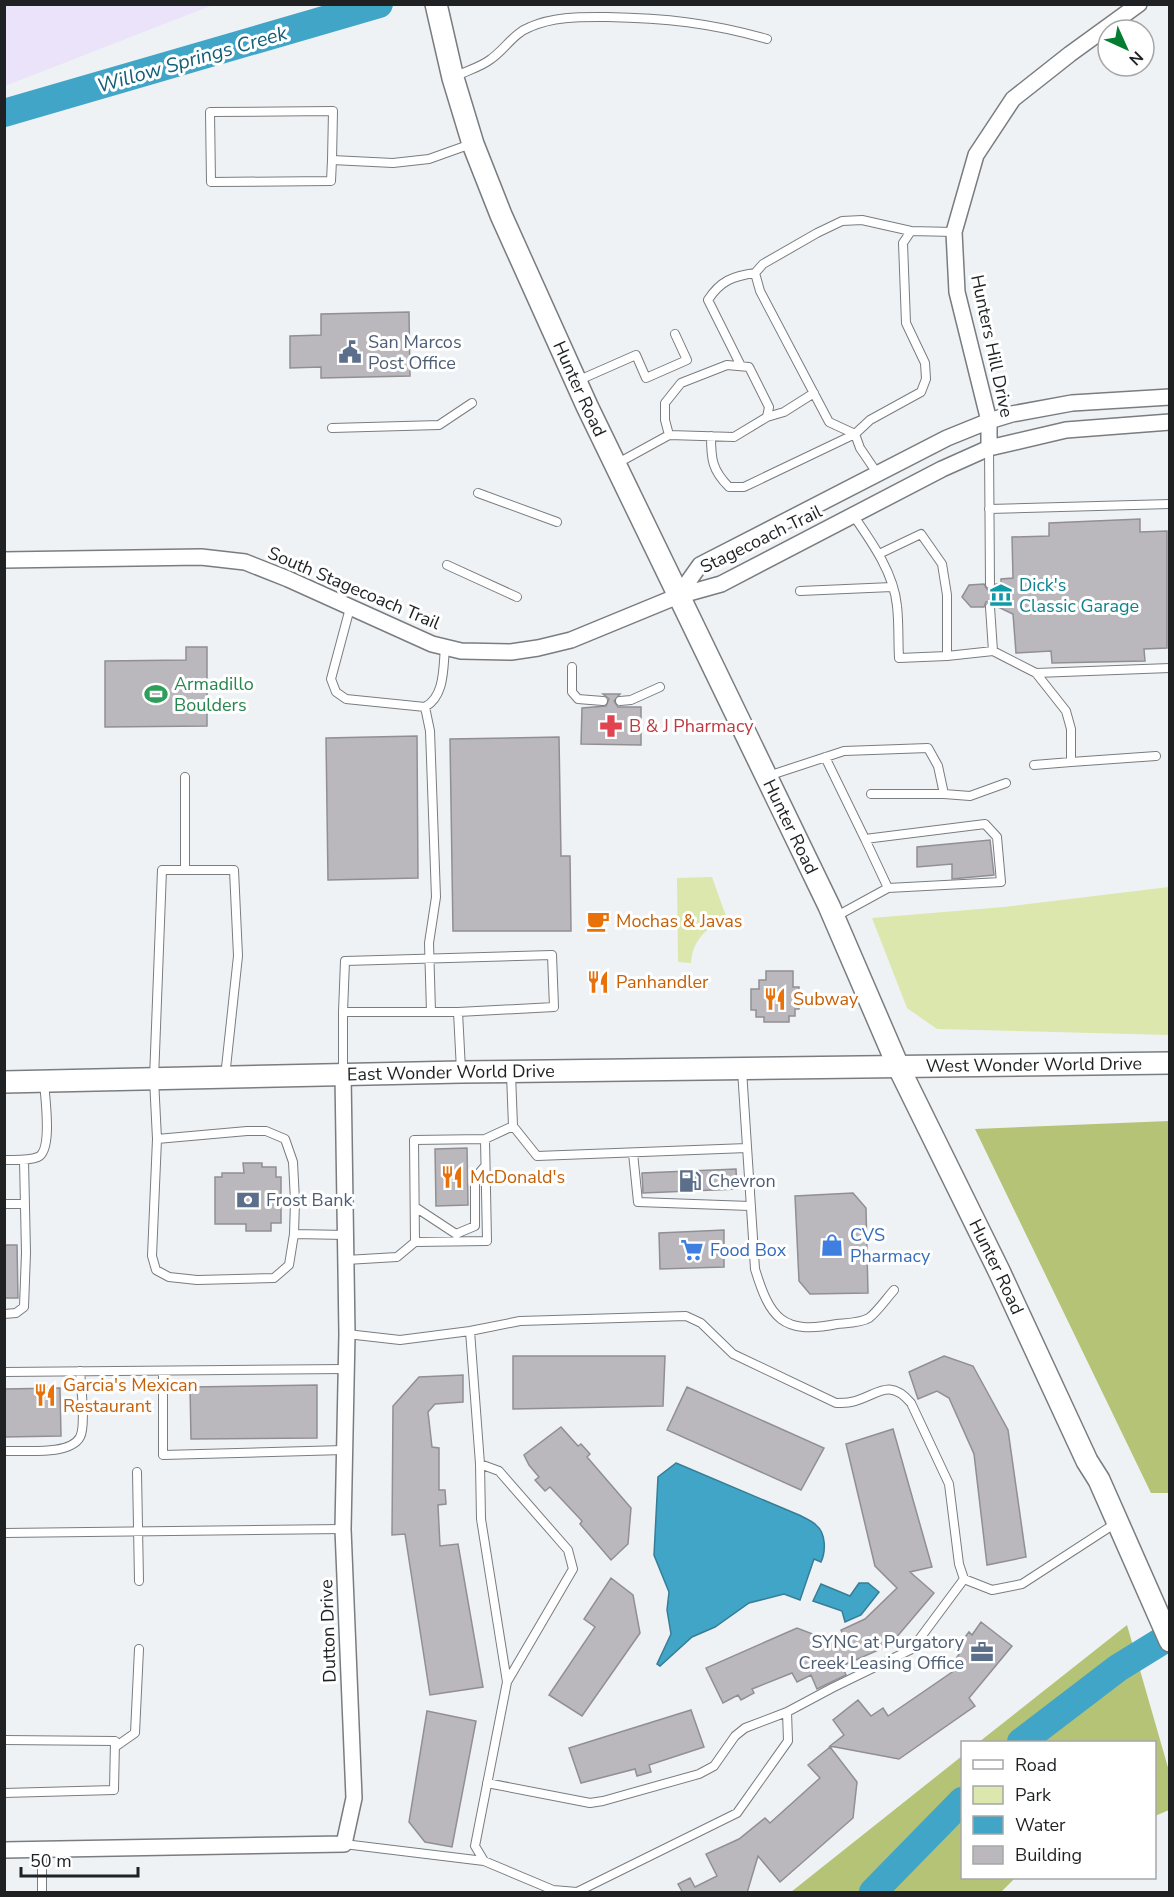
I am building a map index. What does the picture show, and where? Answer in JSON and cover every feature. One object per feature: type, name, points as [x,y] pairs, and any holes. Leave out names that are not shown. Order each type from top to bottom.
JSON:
[{"type":"main road","name":"Hunter Road","points":[[436,4],[453,78],[473,144],[501,215],[576,382],[833,918],[898,1066],[994,1261],[1117,1522],[1170,1641]]},
{"type":"main road","name":"West Wonder World Drive","points":[[898,1066],[1170,1063]]},
{"type":"main road","name":"East Wonder World Drive","points":[[4,1082],[461,1072],[898,1066]]},
{"type":"street","name":"Hunters Hill Drive","points":[[989,448],[989,421],[957,292],[954,232],[976,155],[1013,99],[1138,4]]},
{"type":"street","name":"Stagecoach Trail","points":[[678,596],[700,565],[947,438],[989,421],[1012,414],[1072,404],[1170,397]]},
{"type":"street","name":"Stagecoach Trail","points":[[678,596],[721,584],[942,469],[989,448],[1066,430],[1170,422]]},
{"type":"street","name":"South Stagecoach Trail","points":[[4,561],[201,557],[245,562],[445,648],[486,653],[538,648],[570,640],[678,596]]},
{"type":"street","name":"Dutton Drive","points":[[344,1075],[347,1334],[343,1529],[354,1798],[344,1844]]},
{"type":"street","points":[[4,1850],[344,1844]]},
{"type":"lane","points":[[453,78],[491,59],[527,28],[541,22],[562,18],[665,18],[725,27],[767,39]]},
{"type":"lane","points":[[333,111],[332,160],[331,180],[211,182],[210,112],[333,111]]},
{"type":"lane","points":[[332,160],[393,162],[429,159],[473,144]]},
{"type":"lane","points":[[741,366],[708,300],[716,287],[738,275],[755,273],[763,264],[842,221],[862,220],[911,231],[954,232]]},
{"type":"lane","points":[[711,436],[711,455],[717,476],[729,487],[744,487],[855,434],[870,420],[921,392],[926,379],[924,363],[906,323],[903,243],[911,231]]},
{"type":"lane","points":[[755,273],[760,291],[829,422],[855,434],[860,448],[877,473]]},
{"type":"lane","points":[[576,382],[636,355],[646,378],[687,360],[675,334]]},
{"type":"lane","points":[[669,435],[665,420],[665,403],[681,383],[727,365],[749,367],[769,407],[767,417]]},
{"type":"lane","points":[[616,464],[669,435],[734,436],[767,417],[784,412],[814,393]]},
{"type":"lane","points":[[332,428],[439,426],[472,403]]},
{"type":"lane","points":[[989,448],[990,584]]},
{"type":"lane","points":[[477,493],[557,522]]},
{"type":"lane","points":[[989,509],[1170,504]]},
{"type":"lane","points":[[853,515],[879,554],[892,587],[897,604],[899,658],[993,651],[1036,673],[1066,711],[1071,729],[1071,762]]},
{"type":"lane","points":[[879,554],[921,534],[942,564],[947,595],[947,656]]},
{"type":"lane","points":[[447,565],[517,597]]},
{"type":"lane","points":[[800,591],[892,587]]},
{"type":"lane","points":[[990,607],[993,651]]},
{"type":"lane","points":[[350,608],[331,679],[336,692],[346,699],[425,707],[432,703],[441,686],[445,648]]},
{"type":"lane","points":[[572,667],[572,692],[578,699],[603,701]]},
{"type":"lane","points":[[1036,673],[1170,668]]},
{"type":"lane","points":[[620,701],[631,700],[660,687]]},
{"type":"lane","points":[[425,707],[430,731],[436,897],[429,943],[431,1012]]},
{"type":"lane","points":[[766,776],[844,750],[928,748],[938,766],[944,794]]},
{"type":"lane","points":[[1034,765],[1156,756]]},
{"type":"lane","points":[[825,757],[888,888]]},
{"type":"lane","points":[[185,777],[185,870]]},
{"type":"lane","points":[[871,794],[970,796],[1006,783]]},
{"type":"lane","points":[[833,918],[888,888],[1001,882],[997,837],[985,824],[865,839]]},
{"type":"lane","points":[[157,1139],[266,1131],[285,1139],[293,1162],[296,1201],[289,1264],[274,1278],[197,1280],[169,1277],[156,1270],[152,1256],[157,1139],[154,1079],[162,870],[234,870],[238,956],[225,1078]]},
{"type":"lane","points":[[343,1012],[458,1012],[554,1007],[552,955],[345,962],[343,1012],[344,1075]]},
{"type":"lane","points":[[458,1012],[461,1072]]},
{"type":"lane","points":[[742,1068],[754,1269],[764,1298],[777,1316],[789,1324],[814,1329],[868,1319],[894,1290]]},
{"type":"lane","points":[[511,1072],[513,1126],[537,1156],[747,1148]]},
{"type":"lane","points":[[4,1160],[24,1160],[39,1156],[44,1152],[47,1139],[44,1081]]},
{"type":"lane","points":[[415,1242],[414,1140],[485,1139],[513,1126]]},
{"type":"lane","points":[[346,1260],[396,1257],[415,1242],[487,1241],[485,1139]]},
{"type":"lane","points":[[633,1152],[638,1202],[750,1206]]},
{"type":"lane","points":[[4,1314],[16,1313],[24,1307],[26,1253],[24,1160]]},
{"type":"lane","points":[[415,1207],[456,1234],[475,1226],[475,1178],[485,1166]]},
{"type":"lane","points":[[4,1204],[24,1204]]},
{"type":"lane","points":[[294,1234],[346,1235]]},
{"type":"lane","points":[[347,1334],[400,1340],[470,1331],[520,1321],[686,1316],[701,1323],[733,1354],[837,1403],[852,1402],[882,1389],[894,1390],[904,1395],[911,1403],[949,1484],[959,1564],[964,1579]]},
{"type":"lane","points":[[470,1331],[482,1519],[507,1682]]},
{"type":"lane","points":[[4,1372],[345,1369]]},
{"type":"lane","points":[[4,1451],[61,1450],[75,1444],[82,1435],[80,1371]]},
{"type":"lane","points":[[163,1371],[163,1455],[344,1450]]},
{"type":"lane","points":[[480,1464],[499,1471],[568,1550],[573,1569],[507,1682],[475,1846],[484,1862]]},
{"type":"lane","points":[[137,1472],[139,1581]]},
{"type":"lane","points":[[964,1579],[992,1590],[1022,1584],[1117,1522]]},
{"type":"lane","points":[[4,1533],[343,1529]]},
{"type":"lane","points":[[487,1783],[590,1803],[699,1774],[714,1766],[735,1737],[745,1728],[787,1712],[912,1649],[964,1579]]},
{"type":"lane","points":[[115,1747],[135,1733],[139,1649]]},
{"type":"lane","points":[[344,1844],[484,1862],[553,1890],[577,1892],[737,1813],[788,1741],[787,1712]]},
{"type":"lane","points":[[4,1740],[116,1740],[114,1790],[4,1793]]},
{"type":"lane","points":[[42,1849],[42,1893]]},
{"type":"shaded area","points":[[5,4],[213,4],[213,5],[5,86]]},
{"type":"green space","points":[[712,877],[727,919],[702,935],[694,948],[691,963],[678,962],[677,878]]},
{"type":"green space","points":[[1169,887],[1169,1035],[937,1029],[907,1008],[872,918],[1004,907]]},
{"type":"green space","points":[[1169,1121],[1169,1493],[1151,1493],[975,1129]]},
{"type":"green space","points":[[1127,1625],[1169,1771],[1169,1810],[1156,1816],[1156,1741],[980,1741]]},
{"type":"green space","points":[[961,1757],[961,1879],[1014,1879],[1001,1892],[791,1892]]},
{"type":"water","points":[[676,1463],[810,1521],[822,1533],[824,1553],[821,1562],[814,1559],[800,1600],[784,1594],[749,1603],[715,1627],[692,1637],[660,1666],[657,1664],[671,1634],[667,1610],[669,1592],[654,1555],[658,1477]]},
{"type":"water","points":[[859,1583],[868,1583],[879,1592],[861,1615],[845,1622],[842,1611],[813,1601],[821,1584],[850,1596]]},
{"type":"building","name":"San Marcos Post Office","points":[[409,312],[410,376],[321,378],[321,367],[290,368],[290,336],[321,335],[321,314]]},
{"type":"building","points":[[1140,519],[1140,532],[1167,531],[1167,648],[1144,649],[1145,661],[1052,663],[1051,651],[1016,653],[1013,614],[990,601],[986,602],[984,607],[971,607],[962,597],[969,585],[984,584],[987,589],[991,590],[996,584],[1001,584],[1001,579],[1013,578],[1012,537],[1049,536],[1049,523]]},
{"type":"building","name":"Armadillo Boulders","points":[[186,647],[207,647],[207,726],[105,727],[105,661],[186,660]]},
{"type":"building","name":"B & J Pharmacy","points":[[603,694],[620,694],[614,701],[618,707],[641,707],[641,745],[581,744],[582,708],[606,706],[609,699]]},
{"type":"building","points":[[417,736],[418,878],[328,880],[326,738]]},
{"type":"building","points":[[559,737],[561,856],[570,856],[571,931],[453,931],[450,739]]},
{"type":"building","points":[[990,840],[994,875],[952,879],[952,864],[917,867],[917,847]]},
{"type":"building","name":"Subway","points":[[766,971],[793,971],[793,987],[799,987],[799,1009],[795,1009],[795,1016],[789,1016],[789,1022],[764,1022],[764,1017],[756,1017],[756,1010],[751,1010],[751,989],[759,989],[759,980],[766,980]]},
{"type":"building","name":"McDonald's","points":[[467,1148],[468,1205],[436,1206],[435,1149]]},
{"type":"building","name":"Frost Bank","points":[[243,1163],[262,1163],[262,1167],[276,1167],[276,1177],[281,1177],[281,1223],[271,1223],[271,1231],[246,1231],[246,1224],[215,1224],[215,1177],[222,1177],[222,1173],[244,1173]]},
{"type":"building","name":"Chevron","points":[[736,1169],[737,1189],[643,1193],[642,1173]]},
{"type":"building","name":"CVS Pharmacy","points":[[853,1193],[866,1208],[868,1293],[810,1294],[799,1281],[795,1196]]},
{"type":"building","name":"Food Box","points":[[724,1230],[724,1267],[660,1269],[659,1233]]},
{"type":"building","points":[[4,1245],[17,1245],[18,1298],[4,1298]]},
{"type":"building","points":[[513,1356],[665,1356],[663,1406],[513,1409]]},
{"type":"building","points":[[944,1356],[973,1366],[1008,1430],[1026,1557],[987,1565],[974,1454],[949,1398],[937,1391],[918,1399],[909,1372]]},
{"type":"building","points":[[463,1375],[463,1402],[435,1404],[428,1412],[432,1447],[439,1448],[439,1490],[445,1490],[446,1504],[438,1505],[440,1546],[458,1544],[483,1687],[430,1695],[405,1534],[392,1535],[393,1406],[419,1377]]},
{"type":"building","points":[[317,1385],[317,1438],[191,1439],[190,1387]]},
{"type":"building","points":[[687,1387],[824,1448],[801,1490],[667,1430]]},
{"type":"building","points":[[60,1388],[61,1436],[4,1437],[4,1389]]},
{"type":"building","points":[[561,1427],[578,1446],[581,1444],[590,1454],[587,1457],[631,1508],[628,1544],[611,1560],[580,1524],[582,1521],[550,1487],[545,1491],[535,1480],[539,1477],[524,1455]]},
{"type":"building","points":[[893,1429],[932,1567],[910,1572],[934,1593],[890,1645],[842,1666],[846,1675],[817,1689],[811,1675],[797,1682],[792,1673],[752,1689],[754,1693],[741,1700],[738,1695],[723,1703],[706,1668],[797,1628],[849,1648],[841,1630],[865,1619],[897,1588],[875,1566],[846,1444]]},
{"type":"building","points":[[611,1578],[633,1595],[640,1633],[582,1716],[549,1695],[595,1627],[584,1619]]},
{"type":"building","points":[[981,1622],[1012,1646],[969,1698],[975,1706],[899,1759],[830,1746],[844,1735],[833,1720],[858,1700],[871,1716],[883,1708],[888,1716],[958,1668],[952,1664],[960,1653],[955,1650],[969,1632],[972,1635]]},
{"type":"building","points":[[691,1710],[704,1747],[649,1765],[651,1772],[637,1776],[635,1769],[581,1783],[569,1748]]},
{"type":"building","points":[[427,1711],[476,1721],[452,1847],[425,1842],[409,1822]]},
{"type":"building","points":[[830,1747],[857,1782],[853,1818],[780,1882],[758,1856],[747,1893],[683,1893],[678,1884],[690,1878],[695,1887],[717,1876],[706,1854],[739,1839],[765,1818],[770,1823],[820,1778],[808,1765]]},
{"type":"waterway","name":"Willow Springs Creek","points":[[4,113],[379,4]]},
{"type":"waterway","points":[[1022,1741],[1118,1668],[1170,1636]]},
{"type":"waterway","points":[[873,1892],[961,1802]]},
{"type":"place","name":"San Marcos Post Office","points":[[350,352]]},
{"type":"place","name":"Dick's Classic Garage","points":[[1001,595]]},
{"type":"place","name":"Armadillo Boulders","points":[[156,694]]},
{"type":"place","name":"B & J Pharmacy","points":[[611,726]]},
{"type":"place","name":"Mochas & Javas","points":[[598,921]]},
{"type":"place","name":"Panhandler","points":[[598,982]]},
{"type":"place","name":"Subway","points":[[775,999]]},
{"type":"place","name":"McDonald's","points":[[452,1177]]},
{"type":"place","name":"Chevron","points":[[690,1181]]},
{"type":"place","name":"Frost Bank","points":[[248,1200]]},
{"type":"place","name":"CVS Pharmacy","points":[[832,1245]]},
{"type":"place","name":"Food Box","points":[[692,1250]]},
{"type":"place","name":"Garcia's Mexican Restaurant","points":[[45,1395]]},
{"type":"place","name":"SYNC at Purgatory Creek Leasing Office","points":[[982,1652]]}]
